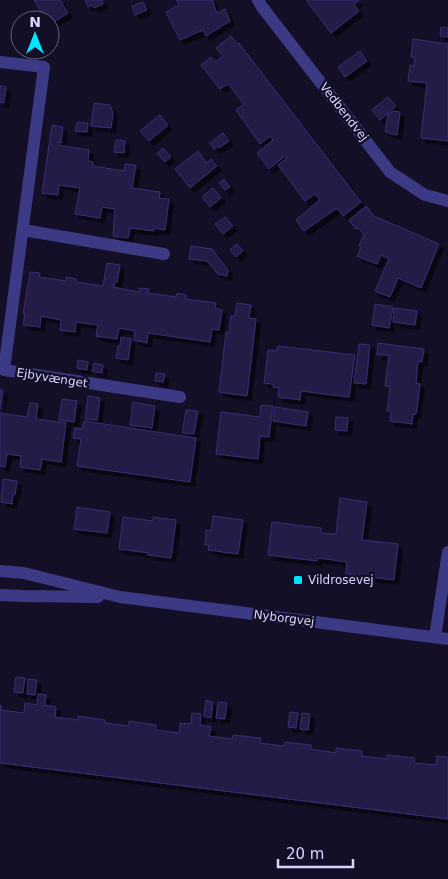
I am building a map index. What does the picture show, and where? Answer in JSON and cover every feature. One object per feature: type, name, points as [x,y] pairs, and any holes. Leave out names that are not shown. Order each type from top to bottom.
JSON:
[{"type":"street","name":"Vedbendvej","points":[[258,0],[390,172],[425,195],[448,201]]},
{"type":"street","name":"Ejbyvænget","points":[[0,62],[44,67],[4,370],[180,397]]},
{"type":"street","points":[[23,230],[164,254]]},
{"type":"street","points":[[435,637],[448,552]]},
{"type":"street","name":"Nyborgvej","points":[[0,571],[24,574],[120,597],[448,639]]},
{"type":"street","name":"Nyborgvej","points":[[0,594],[120,597]]},
{"type":"building","points":[[34,0],[60,0],[68,13],[60,18],[60,10],[40,10]]},
{"type":"building","points":[[85,0],[102,0],[103,4],[94,8],[92,5],[88,7]]},
{"type":"building","points":[[176,0],[212,0],[217,13],[225,9],[230,21],[206,36],[203,30],[180,40],[166,12],[179,5]]},
{"type":"building","points":[[308,0],[359,0],[354,5],[359,11],[331,33]]},
{"type":"building","points":[[143,2],[147,10],[135,15],[132,6]]},
{"type":"building","points":[[441,27],[448,28],[448,37],[440,36]]},
{"type":"building","points":[[231,36],[239,43],[361,202],[343,216],[337,208],[304,231],[296,220],[320,200],[315,194],[305,201],[278,165],[287,158],[285,156],[269,169],[257,153],[273,140],[270,136],[260,144],[236,110],[244,104],[228,84],[220,89],[201,65],[211,57],[215,62],[223,56],[216,48]]},
{"type":"building","points":[[413,39],[448,44],[448,141],[421,138],[427,83],[408,81],[410,65],[414,66],[415,57],[411,57]]},
{"type":"building","points":[[360,51],[367,61],[345,77],[338,67]]},
{"type":"building","points":[[0,86],[6,87],[4,103],[0,102]]},
{"type":"building","points":[[388,97],[396,106],[380,120],[372,110]]},
{"type":"building","points":[[94,103],[110,105],[113,113],[111,128],[91,126]]},
{"type":"building","points":[[394,111],[400,112],[397,135],[385,131],[388,114]]},
{"type":"building","points":[[160,115],[168,125],[149,141],[140,131]]},
{"type":"building","points":[[77,122],[88,123],[87,132],[75,131]]},
{"type":"building","points":[[52,125],[63,127],[61,143],[59,142],[58,145],[89,150],[88,161],[93,162],[93,166],[124,171],[125,164],[136,165],[132,188],[160,192],[159,198],[169,199],[165,230],[154,228],[154,231],[130,228],[128,238],[113,236],[115,209],[102,207],[100,218],[75,214],[80,188],[59,185],[58,195],[42,193]]},
{"type":"building","points":[[223,133],[229,141],[214,149],[210,143]]},
{"type":"building","points":[[116,140],[125,141],[124,153],[114,152]]},
{"type":"building","points":[[163,148],[171,157],[165,162],[157,153]]},
{"type":"building","points":[[198,151],[207,163],[211,159],[217,166],[190,188],[175,169]]},
{"type":"building","points":[[224,179],[230,187],[225,190],[219,183]]},
{"type":"building","points":[[213,188],[221,198],[210,207],[202,197]]},
{"type":"building","points":[[366,206],[374,216],[439,244],[421,288],[398,278],[390,297],[375,291],[389,259],[381,255],[377,264],[357,256],[364,234],[356,229],[349,220]]},
{"type":"building","points":[[225,217],[233,226],[223,234],[215,224]]},
{"type":"building","points":[[237,244],[243,251],[236,257],[230,250]]},
{"type":"building","points":[[191,246],[212,249],[228,270],[227,276],[218,274],[207,261],[189,259]]},
{"type":"building","points":[[107,263],[120,265],[117,282],[115,282],[113,287],[139,292],[140,288],[149,289],[148,293],[176,297],[177,293],[186,295],[186,299],[216,303],[215,308],[222,310],[219,330],[212,329],[210,342],[148,333],[147,343],[134,340],[135,331],[119,328],[117,339],[96,336],[98,325],[76,322],[75,332],[60,330],[61,320],[41,316],[40,327],[23,325],[30,272],[40,273],[39,277],[66,281],[66,277],[76,279],[76,282],[103,286]]},
{"type":"building","points":[[237,303],[251,305],[249,318],[256,319],[247,396],[219,392],[226,332],[229,332],[231,316],[235,316]]},
{"type":"building","points":[[375,304],[393,307],[389,328],[372,325]]},
{"type":"building","points":[[394,308],[417,311],[415,325],[393,322]]},
{"type":"building","points":[[121,337],[131,339],[128,360],[116,358]]},
{"type":"building","points":[[378,343],[424,349],[422,362],[418,361],[416,383],[420,384],[416,414],[413,414],[412,424],[390,421],[391,411],[387,411],[390,386],[385,386],[389,355],[377,355]]},
{"type":"building","points":[[359,344],[370,345],[366,384],[354,383]]},
{"type":"building","points":[[278,346],[355,355],[349,397],[301,391],[300,400],[278,397],[279,388],[273,387],[273,384],[264,383],[268,350],[277,351]]},
{"type":"building","points":[[78,360],[88,362],[87,370],[77,368]]},
{"type":"building","points":[[94,363],[103,365],[102,373],[92,371]]},
{"type":"building","points":[[156,373],[165,374],[163,382],[155,381]]},
{"type":"building","points":[[0,390],[3,390],[0,409]]},
{"type":"building","points":[[88,396],[100,398],[97,420],[85,419]]},
{"type":"building","points":[[62,399],[77,401],[74,422],[59,420]]},
{"type":"building","points":[[133,402],[155,406],[152,428],[130,425]]},
{"type":"building","points":[[30,403],[38,404],[36,419],[66,423],[61,462],[42,459],[40,470],[20,467],[21,456],[7,454],[5,467],[0,466],[0,413],[27,417]]},
{"type":"building","points":[[261,405],[273,406],[269,437],[260,436],[258,459],[216,454],[221,412],[260,417]]},
{"type":"building","points":[[275,407],[308,412],[306,426],[273,421]]},
{"type":"building","points":[[186,410],[198,411],[194,434],[182,433]]},
{"type":"building","points":[[336,417],[348,418],[347,431],[335,430]]},
{"type":"building","points":[[84,421],[196,438],[190,482],[77,466],[81,439],[73,438],[75,428],[82,429]]},
{"type":"building","points":[[3,479],[17,481],[12,504],[1,502]]},
{"type":"building","points":[[340,498],[367,502],[362,540],[398,544],[394,580],[346,574],[347,562],[318,558],[317,561],[268,555],[272,522],[321,528],[321,533],[336,534]]},
{"type":"building","points":[[77,507],[110,512],[107,533],[74,529]]},
{"type":"building","points":[[213,516],[243,520],[238,554],[208,550],[209,545],[205,545],[206,530],[211,531]]},
{"type":"building","points":[[123,517],[153,521],[153,517],[176,520],[171,558],[119,549]]},
{"type":"building","points":[[16,677],[25,678],[23,693],[14,692]]},
{"type":"building","points":[[28,679],[37,680],[35,695],[27,694]]},
{"type":"building","points":[[38,694],[46,695],[45,705],[56,707],[55,717],[78,720],[78,716],[105,720],[105,723],[129,726],[129,721],[156,725],[156,730],[179,733],[180,723],[191,724],[192,713],[201,714],[200,725],[211,727],[209,736],[232,739],[233,735],[261,738],[260,743],[284,746],[285,742],[311,745],[311,749],[336,753],[336,748],[362,751],[362,756],[387,759],[387,755],[415,758],[414,763],[436,765],[437,756],[448,757],[448,819],[0,763],[0,705],[1,710],[24,713],[25,703],[37,705]]},
{"type":"building","points":[[206,700],[213,702],[211,718],[204,716]]},
{"type":"building","points":[[218,702],[227,703],[225,719],[216,718]]},
{"type":"building","points":[[290,712],[298,713],[296,728],[288,727]]},
{"type":"building","points":[[302,713],[310,714],[308,730],[300,729]]},
{"type":"place","name":"Vildrosevej","points":[[298,580]]}]
